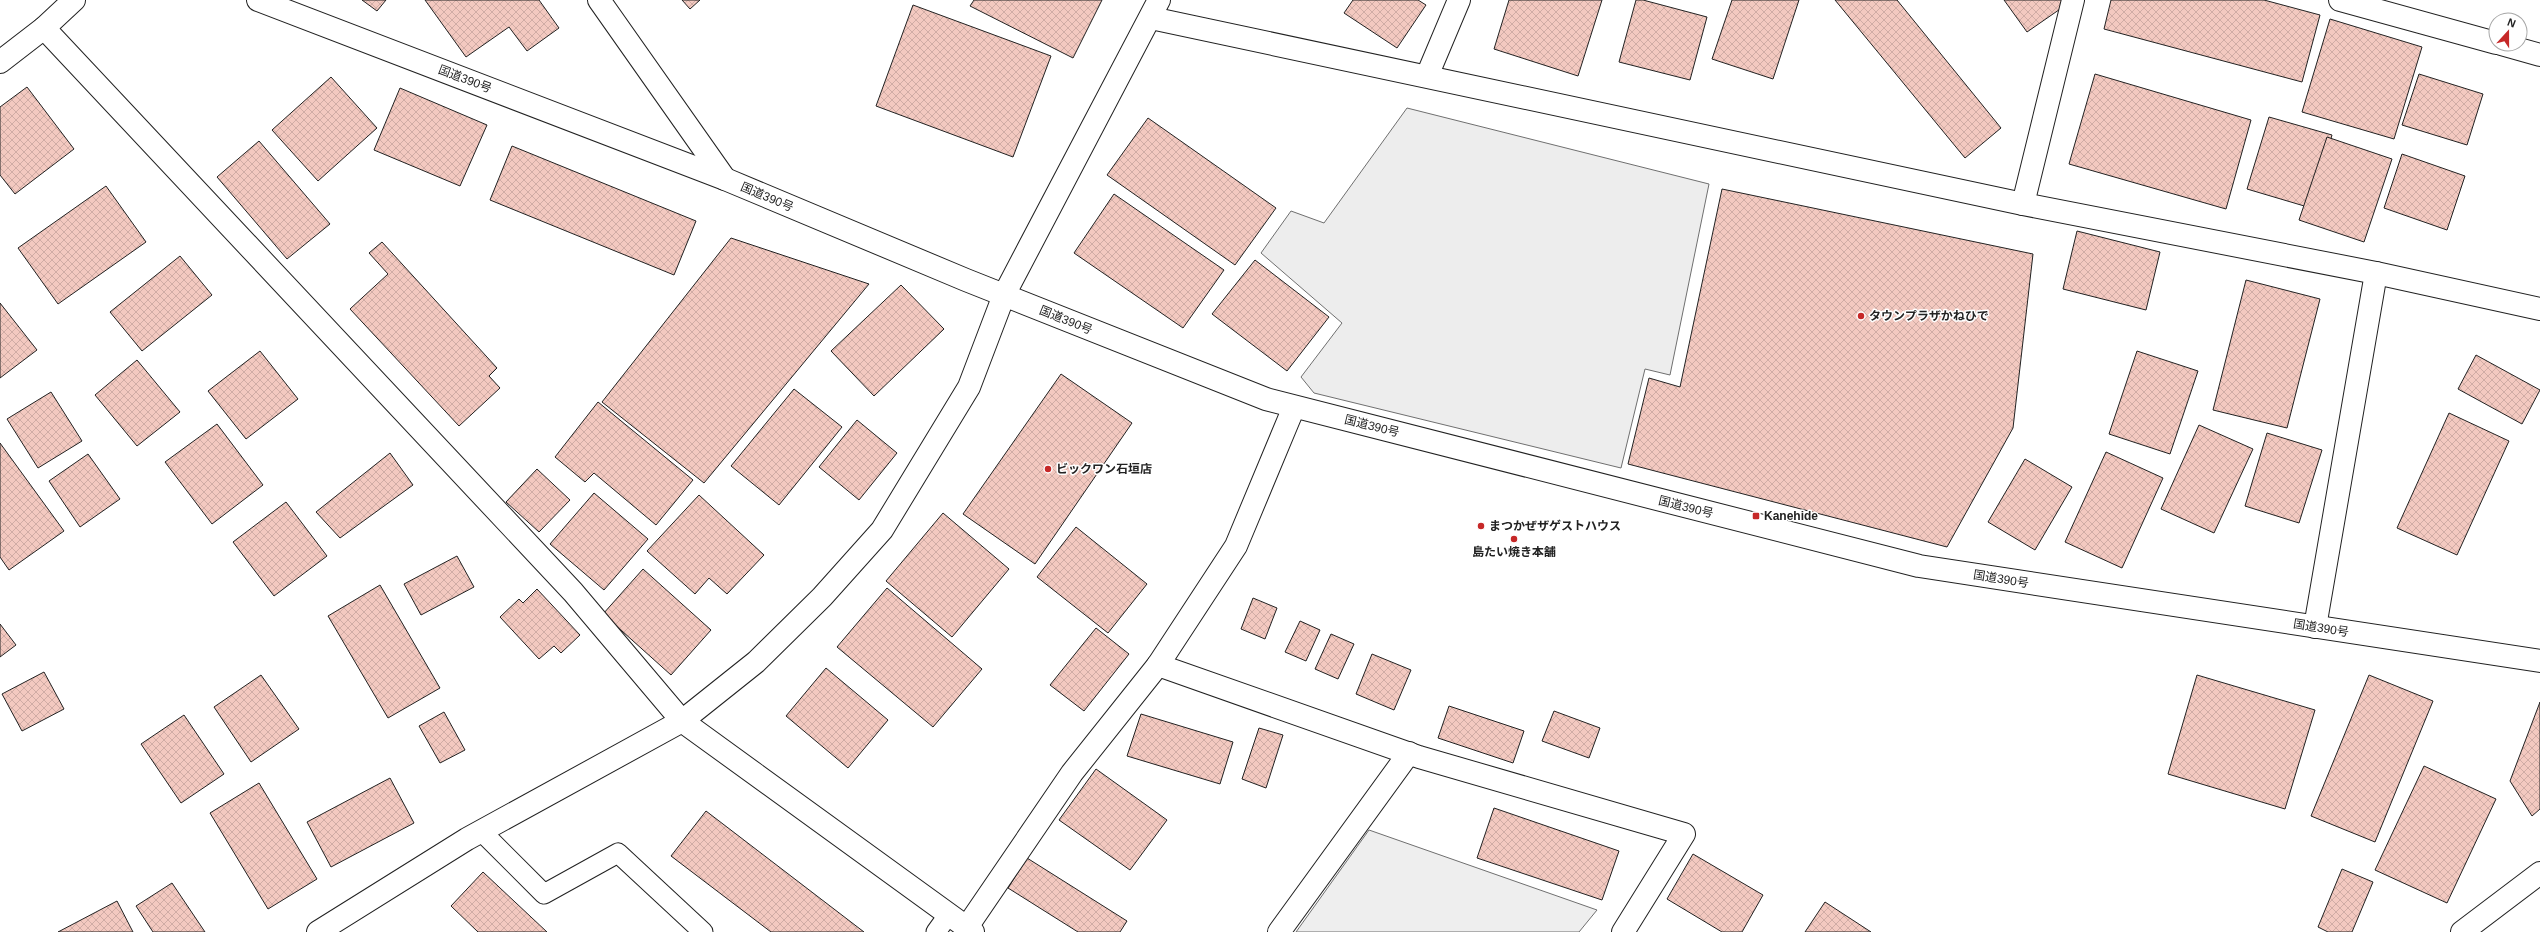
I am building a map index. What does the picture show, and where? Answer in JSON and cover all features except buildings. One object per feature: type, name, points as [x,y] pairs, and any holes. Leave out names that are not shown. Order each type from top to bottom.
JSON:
[{"type":"main road","points":[[0,62],[44,28],[74,0]]},
{"type":"main road","name":"国道390号","points":[[258,0],[725,179],[1004,295],[1266,399],[1919,566],[2540,661]]},
{"type":"main road","points":[[599,0],[725,179]]},
{"type":"main road","points":[[1427,76],[1459,0]]},
{"type":"main road","points":[[2023,204],[2073,0]]},
{"type":"main road","points":[[2340,0],[2488,41]]},
{"type":"main road","points":[[318,932],[481,831],[682,721],[756,662],[822,597],[882,530],[969,387],[1004,295],[1155,9],[1427,76],[2023,204],[2376,273],[2540,309]]},
{"type":"main road","points":[[44,28],[573,592],[682,721],[970,930],[1072,774],[1158,665],[1236,546],[1294,407]]},
{"type":"main road","points":[[2528,52],[2540,55]]},
{"type":"main road","points":[[2315,627],[2376,273]]},
{"type":"main road","points":[[1158,665],[1409,753],[1684,834],[1623,932]]},
{"type":"main road","points":[[1279,932],[1409,753]]},
{"type":"main road","points":[[2462,932],[2540,872]]},
{"type":"lane","points":[[481,831],[544,894],[618,853],[703,932]]},
{"type":"lane","points":[[936,932],[949,914]]},
{"type":"shaded area","points":[[1407,108],[1709,184],[1670,375],[1645,369],[1621,468],[1314,393],[1301,377],[1342,323],[1261,253],[1291,211],[1324,223]]},
{"type":"shaded area","points":[[1369,830],[1597,910],[1579,932],[1296,932]]},
{"type":"place","name":"タウンプラザかねひで","points":[[1861,316]]},
{"type":"place","name":"ビックワン石垣店","points":[[1048,469]]},
{"type":"place","name":"Kanehide","points":[[1756,516]]},
{"type":"place","name":"まつかぜザゲストハウス","points":[[1481,526]]},
{"type":"place","name":"島たい焼き本舗","points":[[1514,539]]}]
